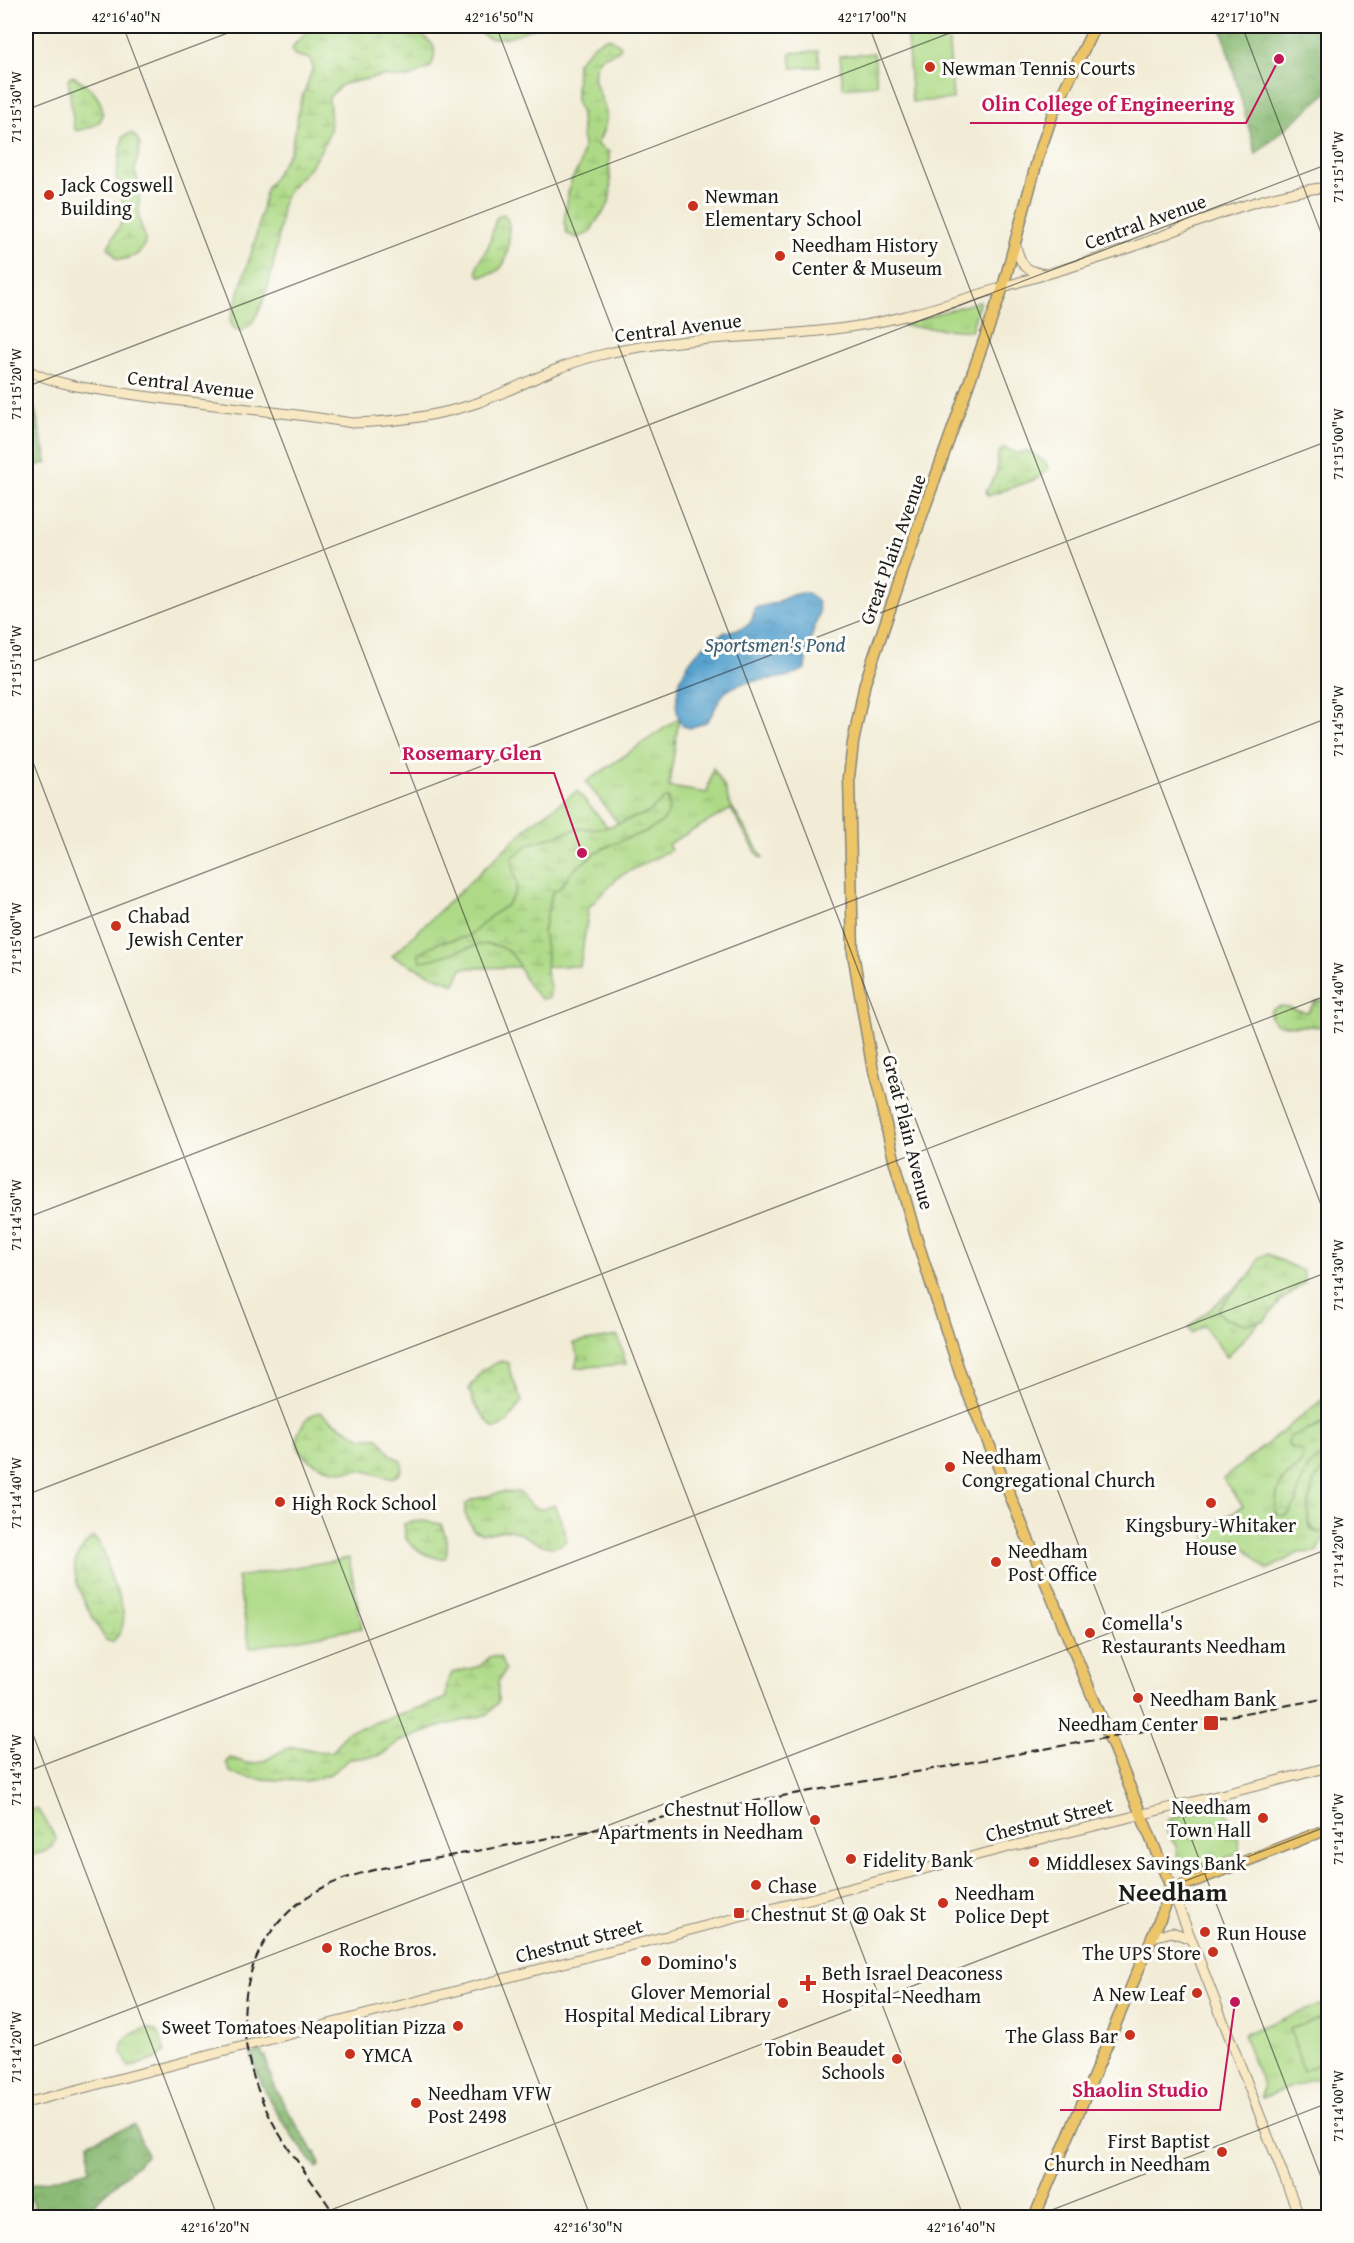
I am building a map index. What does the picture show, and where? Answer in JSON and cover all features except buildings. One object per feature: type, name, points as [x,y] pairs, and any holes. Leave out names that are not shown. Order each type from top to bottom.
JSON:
[{"type":"main road","name":"Great Plain Avenue","points":[[1095,26],[1053,113],[1039,154],[1003,287],[865,683],[849,777],[853,953],[873,1071],[895,1163],[961,1376],[1142,1814],[1300,2217]]},
{"type":"main road","name":"Central Avenue","points":[[26,369],[39,375],[88,388],[163,400],[352,423],[372,422],[457,409],[480,402],[566,366],[633,348],[856,327],[907,316],[1135,246],[1196,221],[1275,195],[1301,189],[1329,187]]},
{"type":"main road","points":[[1015,243],[1026,268],[1047,274]]},
{"type":"main road","name":"Chestnut Street","points":[[26,2103],[1329,1767]]},
{"type":"main road","points":[[1034,2217],[1172,1890],[1329,1829]]},
{"type":"main road","points":[[1153,1937],[1174,1932],[1191,1939]]},
{"type":"green space","points":[[312,26],[414,26],[431,42],[435,51],[434,58],[431,67],[407,78],[382,76],[343,84],[329,97],[331,120],[329,133],[314,161],[285,196],[271,276],[265,295],[250,325],[240,331],[234,329],[230,321],[255,241],[266,190],[291,150],[300,104],[313,67],[310,59],[295,55],[292,51],[294,45]]},
{"type":"green space","points":[[475,26],[539,26],[505,38],[496,38],[481,33]]},
{"type":"green space","points":[[1221,26],[1328,26],[1328,92],[1256,154]]},
{"type":"green space","name":"Newman Tennis Courts","points":[[948,33],[953,99],[912,102],[907,36]]},
{"type":"green space","points":[[609,37],[621,46],[619,50],[599,59],[594,74],[606,113],[605,125],[597,145],[609,152],[610,199],[591,232],[577,238],[567,234],[564,222],[571,181],[580,165],[583,148],[581,114],[576,100],[577,62],[596,43]]},
{"type":"green space","points":[[818,51],[820,66],[792,68],[790,53]]},
{"type":"green space","points":[[874,53],[877,85],[843,88],[840,56]]},
{"type":"green space","points":[[73,76],[96,95],[102,108],[100,121],[77,131],[74,128],[68,79]]},
{"type":"green space","points":[[131,133],[136,137],[140,146],[135,171],[139,185],[139,218],[145,241],[139,253],[117,259],[108,247],[124,218],[125,210],[116,178],[123,137]]},
{"type":"green space","points":[[504,214],[509,228],[506,259],[495,273],[479,276],[478,264],[489,245],[496,218]]},
{"type":"green space","points":[[980,301],[971,331],[902,324]]},
{"type":"green space","points":[[26,390],[35,411],[48,463],[26,468]]},
{"type":"green space","points":[[1005,448],[1016,453],[1031,452],[1046,463],[1048,469],[1036,479],[988,496],[986,491],[996,473],[998,455]]},
{"type":"green space","points":[[679,718],[669,787],[707,793],[713,768],[725,788],[729,802],[763,858],[759,857],[731,809],[668,844],[671,850],[620,876],[589,907],[580,966],[462,968],[455,984],[392,956],[532,823],[577,791],[617,838],[625,832],[586,782]]},
{"type":"green space","points":[[668,798],[669,806],[664,820],[651,829],[605,848],[574,870],[552,893],[543,932],[547,955],[546,973],[551,989],[549,998],[541,999],[533,991],[513,956],[503,948],[481,945],[421,961],[418,954],[437,943],[466,937],[506,906],[517,886],[512,858],[529,844],[577,829],[605,828],[648,813]]},
{"type":"green space","points":[[1328,999],[1328,1027],[1280,1025],[1271,1016],[1270,1011],[1284,1006],[1308,1012],[1315,1002]]},
{"type":"green space","points":[[1267,1254],[1303,1271],[1305,1282],[1281,1301],[1264,1321],[1246,1324],[1223,1318],[1218,1310],[1254,1270],[1258,1258]]},
{"type":"green space","points":[[1260,1267],[1289,1290],[1227,1357],[1203,1325],[1192,1334],[1188,1328]]},
{"type":"green space","points":[[618,1336],[626,1364],[575,1368],[578,1356],[573,1343]]},
{"type":"green space","points":[[501,1361],[509,1363],[510,1372],[522,1401],[507,1423],[496,1429],[474,1404],[469,1389],[483,1369]]},
{"type":"green space","points":[[1328,1395],[1328,1419],[1307,1431],[1293,1448],[1297,1447],[1302,1451],[1302,1461],[1279,1485],[1275,1512],[1297,1502],[1299,1487],[1310,1464],[1328,1453],[1328,1467],[1313,1486],[1309,1503],[1310,1529],[1315,1532],[1326,1529],[1328,1526],[1328,1533],[1316,1552],[1298,1553],[1267,1570],[1239,1541],[1207,1547],[1206,1529],[1243,1506],[1223,1479]]},
{"type":"green space","points":[[320,1412],[362,1438],[379,1438],[391,1455],[401,1461],[400,1472],[391,1478],[362,1470],[333,1470],[308,1459],[298,1447],[297,1438],[306,1420]]},
{"type":"green space","points":[[1328,1419],[1328,1453],[1310,1464],[1299,1487],[1297,1502],[1288,1514],[1282,1516],[1275,1513],[1280,1484],[1299,1466],[1303,1457],[1302,1451],[1288,1446],[1288,1441],[1291,1436],[1320,1426]]},
{"type":"green space","points":[[1328,1467],[1328,1526],[1321,1533],[1315,1531],[1311,1525],[1308,1509],[1314,1483],[1319,1474]]},
{"type":"green space","points":[[503,1492],[519,1492],[530,1505],[539,1509],[554,1505],[565,1530],[566,1541],[552,1547],[544,1546],[509,1530],[483,1533],[473,1530],[465,1514],[465,1505],[471,1500]]},
{"type":"green space","points":[[425,1521],[441,1524],[447,1546],[445,1558],[424,1553],[406,1539],[404,1524]]},
{"type":"green space","points":[[93,1537],[103,1550],[123,1609],[123,1626],[112,1642],[106,1640],[90,1614],[75,1574],[77,1557]]},
{"type":"green space","points":[[349,1558],[362,1628],[250,1648],[237,1577]]},
{"type":"green space","points":[[491,1656],[500,1657],[505,1670],[498,1683],[498,1702],[488,1714],[439,1727],[398,1742],[378,1756],[350,1759],[330,1774],[316,1779],[305,1781],[260,1779],[239,1776],[230,1772],[226,1762],[230,1758],[253,1764],[267,1760],[291,1747],[323,1752],[333,1751],[347,1732],[446,1698],[447,1683],[452,1673],[480,1666]]},
{"type":"green space","points":[[1220,1805],[1235,1827],[1239,1840],[1239,1853],[1188,1873],[1180,1865],[1176,1846],[1165,1829],[1169,1818]]},
{"type":"green space","points":[[26,1809],[37,1809],[56,1838],[49,1849],[26,1855]]},
{"type":"green space","points":[[1328,2002],[1328,2074],[1261,2098],[1263,2086],[1244,2037],[1245,2033]]},
{"type":"green space","points":[[1328,2016],[1328,2060],[1303,2071],[1290,2029]]},
{"type":"green space","points":[[145,2028],[155,2030],[161,2038],[165,2052],[156,2059],[129,2067],[121,2050],[123,2042],[132,2034]]},
{"type":"green space","points":[[261,2051],[263,2057],[266,2056],[278,2094],[315,2152],[320,2165],[317,2168],[287,2128],[262,2085],[251,2054]]},
{"type":"green space","points":[[134,2125],[147,2155],[80,2217],[38,2217],[26,2186],[90,2170],[89,2142]]},
{"type":"water","name":"Sportsmen's Pond","points":[[808,593],[818,602],[819,613],[807,651],[805,669],[787,677],[736,686],[723,694],[706,722],[690,728],[683,726],[677,711],[677,695],[682,675],[693,657],[717,637],[748,625],[753,617],[754,608]]},
{"type":"railway","points":[[337,2218],[291,2152],[267,2111],[255,2082],[247,2052],[244,2023],[246,1994],[253,1966],[266,1940],[285,1916],[318,1890],[345,1878],[382,1868],[1328,1698]]},
{"type":"place","name":"Olin College of Engineering","points":[[1279,59]]},
{"type":"place","name":"Newman Tennis Courts","points":[[930,67]]},
{"type":"place","name":"Jack Cogswell Building","points":[[49,195]]},
{"type":"place","name":"Newman Elementary School","points":[[693,206]]},
{"type":"place","name":"Needham History Center & Museum","points":[[780,256]]},
{"type":"place","name":"Rosemary Glen","points":[[582,853]]},
{"type":"place","name":"Chabad Jewish Center","points":[[116,926]]},
{"type":"place","name":"Needham Congregational Church","points":[[950,1467]]},
{"type":"place","name":"High Rock School","points":[[280,1502]]},
{"type":"place","name":"Kingsbury-Whitaker House","points":[[1211,1503]]},
{"type":"place","name":"Needham Post Office","points":[[996,1562]]},
{"type":"place","name":"Comella's Restaurants Needham","points":[[1090,1633]]},
{"type":"place","name":"Needham Bank","points":[[1138,1698]]},
{"type":"place","name":"Needham Center","points":[[1211,1723]]},
{"type":"place","name":"Needham Town Hall","points":[[1263,1818]]},
{"type":"place","name":"Chestnut Hollow Apartments in Needham","points":[[815,1820]]},
{"type":"place","name":"Fidelity Bank","points":[[851,1859]]},
{"type":"place","name":"Middlesex Savings Bank","points":[[1034,1862]]},
{"type":"place","name":"Chase","points":[[756,1885]]},
{"type":"place","name":"Needham Police Dept","points":[[943,1903]]},
{"type":"place","name":"Chestnut St @ Oak St","points":[[739,1913]]},
{"type":"place","name":"Run House","points":[[1205,1932]]},
{"type":"place","name":"Roche Bros.","points":[[327,1948]]},
{"type":"place","name":"The UPS Store","points":[[1213,1952]]},
{"type":"place","name":"Domino's","points":[[646,1961]]},
{"type":"place","name":"Beth Israel Deaconess Hospital–Needham","points":[[808,1983]]},
{"type":"place","name":"A New Leaf","points":[[1197,1993]]},
{"type":"place","name":"Shaolin Studio","points":[[1235,2002]]},
{"type":"place","name":"Glover Memorial Hospital Medical Library","points":[[783,2003]]},
{"type":"place","name":"Sweet Tomatoes Neapolitian Pizza","points":[[458,2026]]},
{"type":"place","name":"The Glass Bar","points":[[1130,2035]]},
{"type":"place","name":"YMCA","points":[[350,2054]]},
{"type":"place","name":"Tobin Beaudet Schools","points":[[897,2059]]},
{"type":"place","name":"Needham VFW Post 2498","points":[[416,2103]]},
{"type":"place","name":"First Baptist Church in Needham","points":[[1222,2152]]},
{"type":"district","name":"Needham","points":[[1173,1891]]}]
